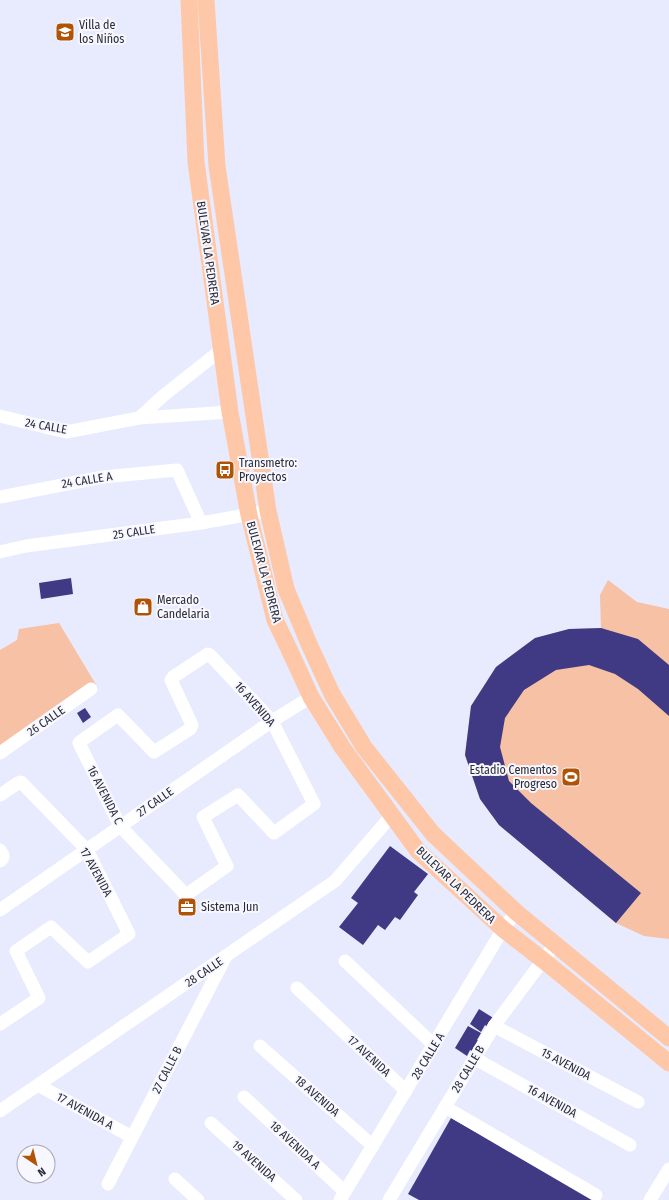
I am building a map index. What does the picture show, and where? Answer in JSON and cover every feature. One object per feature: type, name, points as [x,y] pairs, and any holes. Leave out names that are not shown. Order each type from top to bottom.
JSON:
[{"type":"main road","name":"BULEVAR LA PEDRERA","points":[[189,0],[196,162],[221,350],[230,412],[249,515],[275,620],[311,697],[342,747],[418,851],[503,929],[669,1063]]},
{"type":"main road","name":"BULEVAR LA PEDRERA","points":[[206,0],[217,166],[268,511],[286,589],[309,644],[332,694],[364,747],[433,834],[516,912],[669,1038]]},
{"type":"street","points":[[139,418],[163,396],[221,350]]},
{"type":"street","name":"24 CALLE","points":[[0,416],[66,432],[139,418],[230,412]]},
{"type":"street","name":"24 CALLE A","points":[[0,497],[103,477],[176,470],[178,471],[201,522]]},
{"type":"street","name":"25 CALLE","points":[[0,552],[26,546],[201,522],[268,511]]},
{"type":"street","name":"16 AVENIDA","points":[[154,752],[191,728],[171,680],[173,677],[208,654],[272,721],[314,804],[274,833],[238,795],[203,817],[227,866],[186,895]]},
{"type":"street","name":"26 CALLE","points":[[0,753],[91,688]]},
{"type":"street","name":"27 CALLE","points":[[0,910],[272,721],[311,697]]},
{"type":"street","name":"16 AVENIDA C","points":[[154,752],[118,715],[81,740],[80,743],[120,826],[186,895]]},
{"type":"street","name":"17 AVENIDA","points":[[0,796],[21,782],[87,850],[129,934],[88,962],[51,927],[16,951],[40,998],[0,1024]]},
{"type":"street","name":"28 CALLE","points":[[0,1111],[335,881],[392,815]]},
{"type":"street","name":"28 CALLE A","points":[[343,1196],[503,929],[516,912]]},
{"type":"street","name":"28 CALLE B","points":[[389,1200],[494,1026],[555,944]]},
{"type":"street","name":"27 CALLE B","points":[[108,1184],[225,957]]},
{"type":"street","points":[[345,961],[434,1045]]},
{"type":"street","name":"17 AVENIDA","points":[[297,988],[406,1091]]},
{"type":"street","name":"15 AVENIDA","points":[[494,1026],[638,1102]]},
{"type":"street","name":"18 AVENIDA","points":[[260,1046],[373,1146]]},
{"type":"street","name":"16 AVENIDA","points":[[474,1058],[630,1145]]},
{"type":"street","name":"17 AVENIDA A","points":[[38,1085],[132,1137]]},
{"type":"street","name":"18 AVENIDA A","points":[[244,1097],[343,1196]]},
{"type":"street","points":[[445,1107],[596,1195]]},
{"type":"street","name":"19 AVENIDA","points":[[211,1123],[296,1200]]},
{"type":"street","points":[[654,1198],[669,1169]]},
{"type":"street","points":[[175,1179],[198,1200]]},
{"type":"shaded area","name":"Estadio Cementos Progreso","points":[[608,580],[637,602],[669,609],[669,939],[644,936],[616,923],[499,825],[480,799],[465,755],[471,706],[496,667],[535,638],[569,629],[601,628],[600,595]]},
{"type":"shaded area","points":[[59,623],[98,688],[0,757],[0,650],[17,640],[19,629]]},
{"type":"building","points":[[71,578],[73,594],[41,599],[39,583]]},
{"type":"building","points":[[601,628],[638,639],[669,665],[669,716],[638,689],[615,674],[589,665],[556,670],[524,690],[505,718],[500,747],[509,781],[531,803],[641,893],[616,923],[499,825],[480,799],[465,755],[471,706],[496,667],[535,638],[569,629]]},
{"type":"building","points":[[85,708],[91,717],[83,723],[77,713]]},
{"type":"building","points":[[390,846],[428,874],[414,892],[418,895],[400,920],[395,917],[385,930],[378,925],[363,945],[339,927],[358,903],[351,898]]},
{"type":"building","points":[[479,1009],[495,1019],[489,1028],[485,1025],[481,1032],[470,1024]]},
{"type":"building","points":[[468,1026],[481,1033],[477,1040],[481,1042],[475,1053],[470,1050],[467,1056],[455,1048]]},
{"type":"building","points":[[451,1118],[596,1200],[419,1200],[408,1194]]},
{"type":"place","name":"Villa de los Niños","points":[[65,32]]},
{"type":"place","name":"Transmetro: Proyectos","points":[[225,470]]},
{"type":"place","name":"Mercado Candelaria","points":[[143,607]]},
{"type":"place","name":"Estadio Cementos Progreso","points":[[571,777]]},
{"type":"place","name":"Sistema Jun","points":[[187,907]]}]
